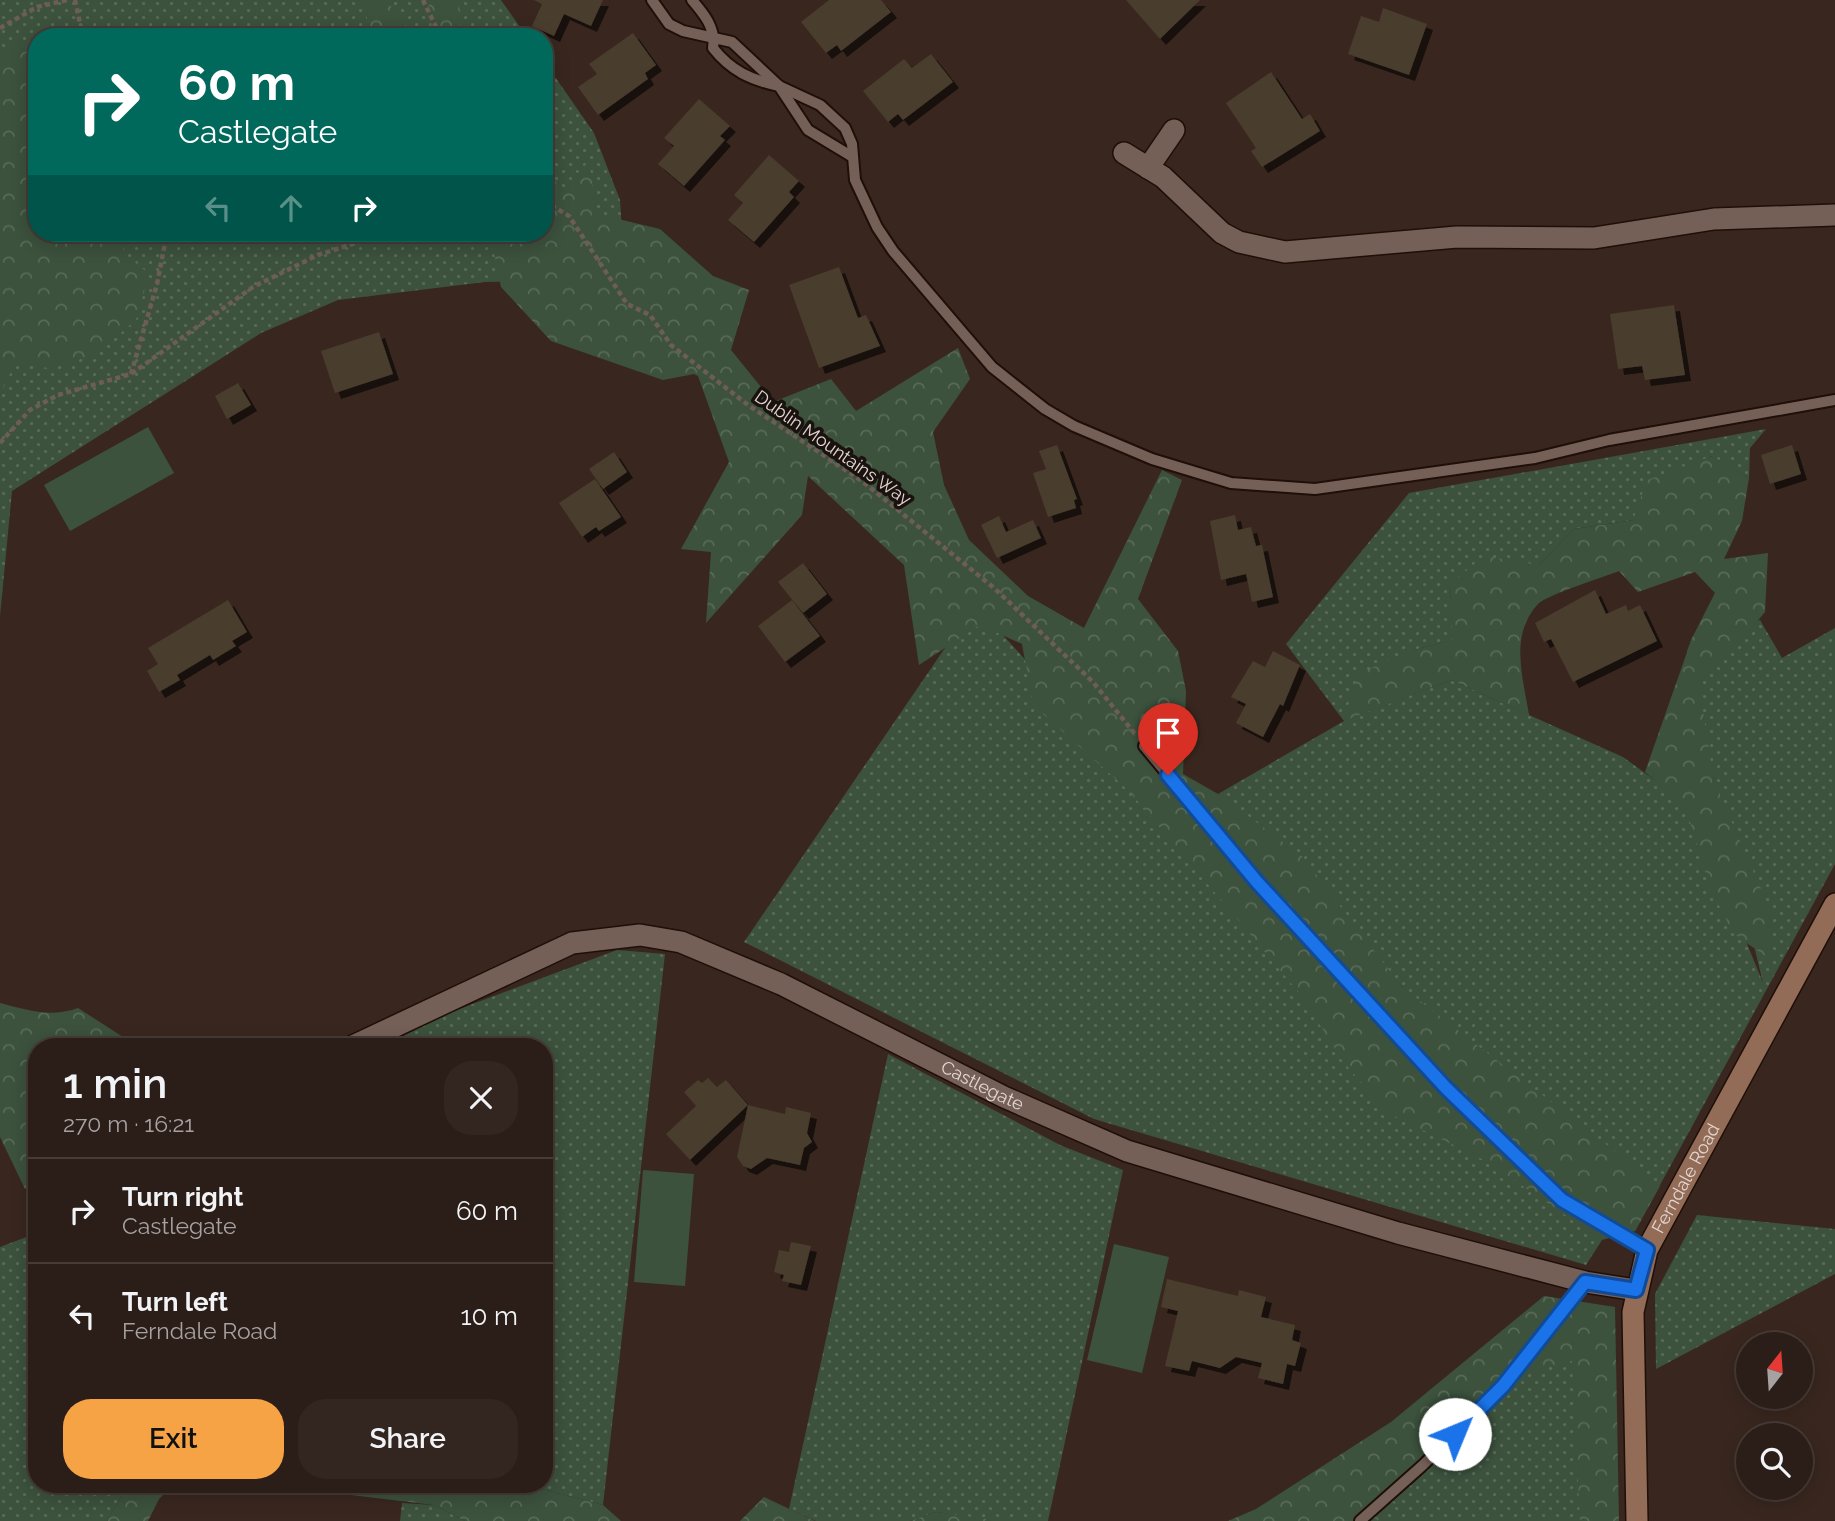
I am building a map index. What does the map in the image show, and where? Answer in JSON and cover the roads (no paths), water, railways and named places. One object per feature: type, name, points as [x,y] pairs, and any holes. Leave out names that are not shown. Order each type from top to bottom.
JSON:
[{"type":"street","points":[[1148,168],[1174,130]]},
{"type":"street","points":[[1124,153],[1148,168],[1222,233],[1250,246],[1285,252],[1457,237],[1594,238],[1714,219],[1835,215]]},
{"type":"street","name":"Ferndale Road","points":[[1637,1521],[1633,1312],[1647,1250],[1835,905]]},
{"type":"street","name":"Castlegate","points":[[370,1038],[572,943],[639,935],[681,942],[781,984],[1004,1097],[1127,1151],[1386,1229],[1585,1282],[1636,1290]]},
{"type":"lane","points":[[652,0],[670,24],[683,31],[732,42],[779,86],[808,130],[851,156]]},
{"type":"lane","points":[[692,0],[707,17],[715,38],[713,48],[724,61],[755,80],[779,86],[820,105],[845,128],[852,144],[855,180],[863,201],[893,251],[969,342],[1010,382],[1074,426],[1152,459],[1231,483],[1315,489],[1535,458],[1609,440],[1835,400]]},
{"type":"lane","points":[[1144,746],[1257,882],[1446,1088],[1562,1200],[1647,1250]]},
{"type":"lane","points":[[1360,1521],[1423,1465],[1503,1386],[1585,1282]]}]
